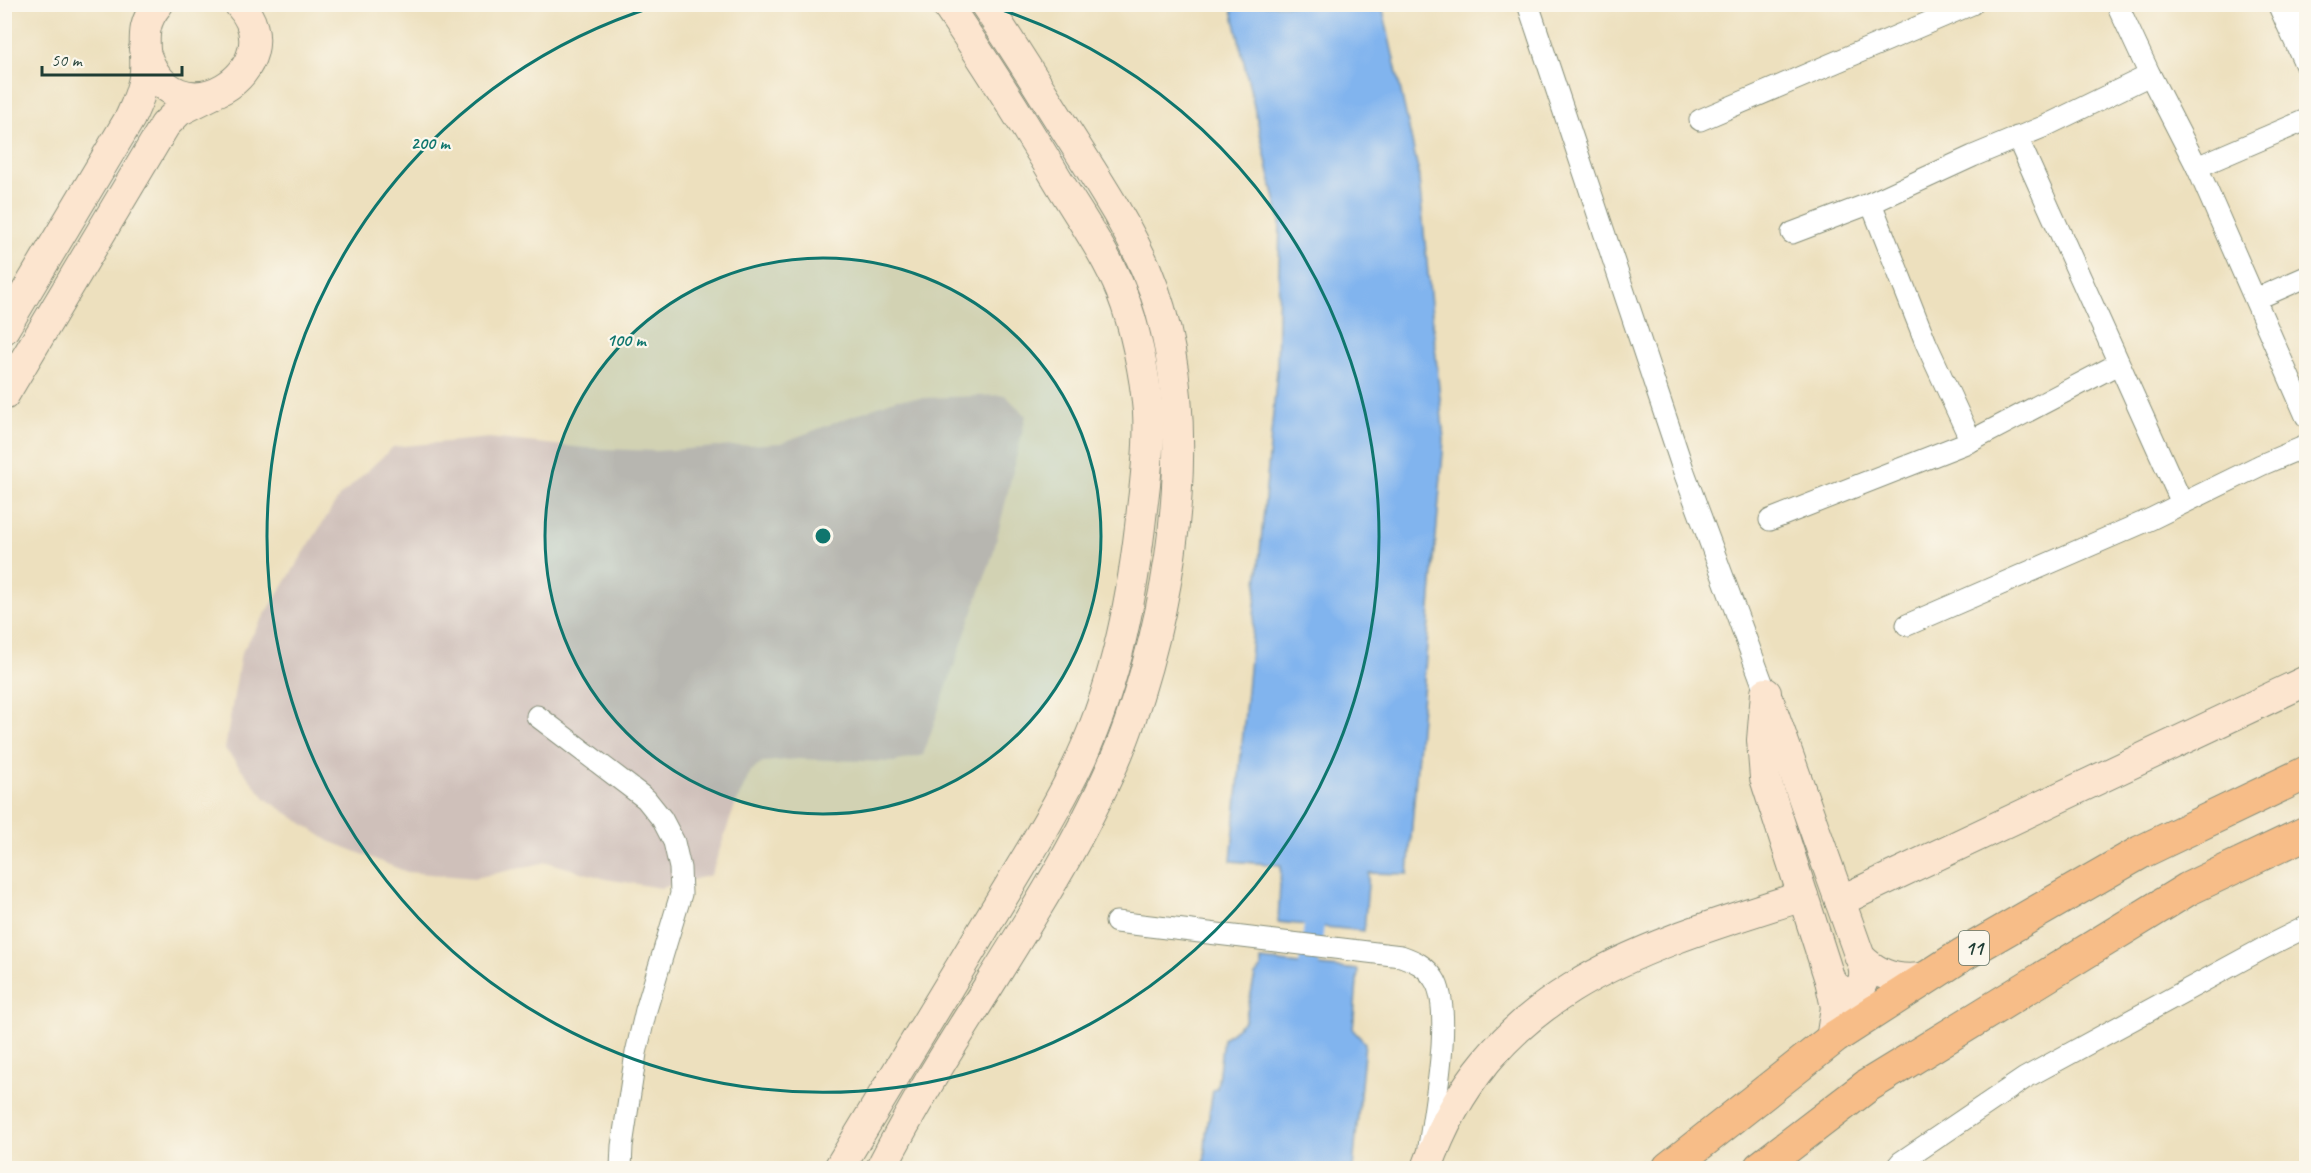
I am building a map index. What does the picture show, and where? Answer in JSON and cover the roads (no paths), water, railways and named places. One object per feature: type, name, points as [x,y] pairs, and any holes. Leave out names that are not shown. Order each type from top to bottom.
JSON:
[{"type":"highway","name":"11","points":[[1669,1168],[1831,1040],[1930,976],[2141,852],[2307,773]]},
{"type":"highway","points":[[1760,1168],[1867,1086],[2188,889],[2307,832]]},
{"type":"street","points":[[4,329],[141,96],[145,71],[144,31],[150,14],[158,4]]},
{"type":"street","points":[[839,1168],[1033,848],[1082,756],[1114,665],[1129,605],[1146,480],[1148,412],[1138,352],[1121,291],[1091,234],[1050,166],[946,4]]},
{"type":"street","points":[[881,1168],[1066,859],[1101,793],[1128,726],[1147,668],[1172,538],[1178,468],[1177,404],[1169,340],[1146,269],[1113,204],[985,4]]},
{"type":"street","points":[[1528,4],[1684,472],[1860,957],[1866,968],[1866,978],[1860,987],[1850,991],[1840,992],[1830,980]]},
{"type":"street","points":[[1700,120],[1972,4]]},
{"type":"street","points":[[2117,4],[2197,167],[2307,416]]},
{"type":"street","points":[[4,395],[165,125],[179,111],[227,88],[240,77],[249,62],[253,45],[248,12]]},
{"type":"street","points":[[2307,13],[2282,13],[2307,66]]},
{"type":"street","points":[[144,49],[148,64],[167,87],[196,96],[211,95]]},
{"type":"street","points":[[1792,233],[1871,203],[2043,127],[2150,75]]},
{"type":"street","points":[[2197,167],[2307,120]]},
{"type":"street","points":[[2017,137],[2182,503]]},
{"type":"street","points":[[1871,203],[1926,343],[1971,441]]},
{"type":"street","points":[[2256,299],[2307,277]]},
{"type":"street","points":[[1770,520],[1971,441],[2118,364]]},
{"type":"street","points":[[1906,624],[2151,519],[2261,465],[2307,446]]},
{"type":"street","points":[[1840,901],[2307,681]]},
{"type":"street","points":[[1766,693],[1762,740],[1765,778],[1830,980],[1836,1007],[1831,1040]]},
{"type":"street","points":[[537,716],[646,799],[662,819],[670,835],[680,867],[681,894],[646,1010],[636,1053],[622,1146],[621,1168]]},
{"type":"street","points":[[1427,1168],[1446,1122],[1473,1077],[1489,1056],[1526,1019],[1588,978],[1623,960],[1718,924],[1803,896]]},
{"type":"street","points":[[1116,922],[1375,952],[1401,956],[1422,964],[1435,980],[1443,1001],[1443,1030],[1427,1168]]},
{"type":"street","points":[[1896,1168],[1901,1162],[2025,1078],[2307,927]]},
{"type":"street","points":[[1860,957],[1871,968],[1902,980],[1915,980],[1930,976]]},
{"type":"water","points":[[1231,5],[1382,5],[1418,169],[1444,440],[1408,874],[1369,873],[1364,931],[1278,922],[1281,865],[1231,861],[1277,371],[1280,221]]},
{"type":"water","points":[[1261,960],[1358,970],[1353,1030],[1365,1043],[1353,1168],[1204,1168],[1206,1135],[1213,1090],[1217,1088],[1223,1039],[1245,1021],[1255,975],[1261,969]]},
{"type":"waterway","points":[[1306,990],[1317,901]]}]
